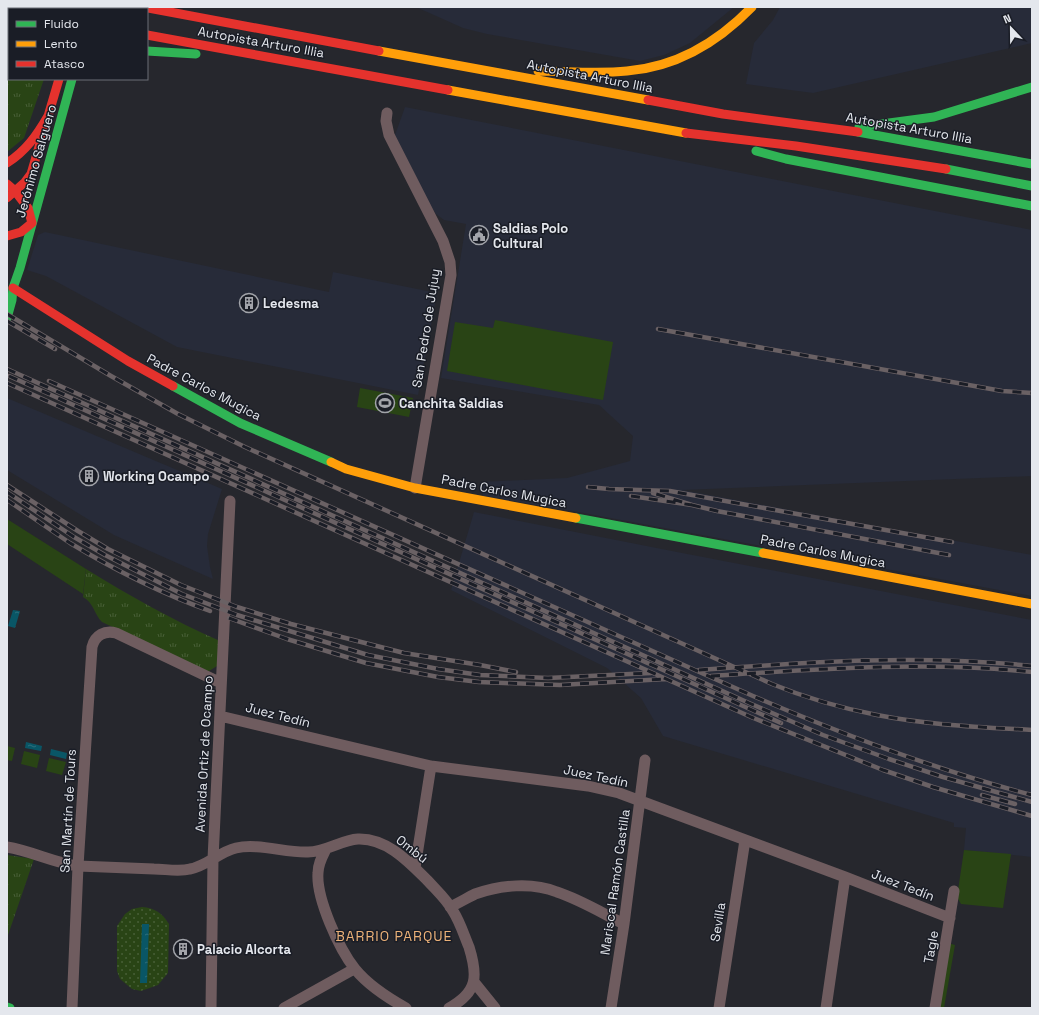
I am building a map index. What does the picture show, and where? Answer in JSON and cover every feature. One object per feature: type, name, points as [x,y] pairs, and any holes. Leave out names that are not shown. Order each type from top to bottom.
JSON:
[{"type":"main road","name":"Autopista Arturo Illia","points":[[143,7],[493,70],[723,114],[842,129],[1032,164]]},
{"type":"main road","points":[[493,70],[620,71],[656,67],[682,58],[709,44],[730,30],[752,7]]},
{"type":"main road","name":"Autopista Arturo Illia","points":[[148,35],[699,135],[796,146],[952,170],[1032,186]]},
{"type":"main road","points":[[148,50],[303,63]]},
{"type":"main road","name":"Jerónimo Salguero","points":[[7,198],[25,182],[31,174],[59,80]]},
{"type":"main road","name":"Jerónimo Salguero","points":[[7,318],[12,300],[13,288],[20,268],[72,80]]},
{"type":"main road","points":[[842,129],[934,117],[1032,87]]},
{"type":"main road","points":[[7,163],[29,146],[48,116]]},
{"type":"main road","points":[[699,135],[786,159],[1032,206]]},
{"type":"main road","points":[[7,184],[15,191],[28,208],[32,223],[24,231],[7,236]]},
{"type":"main road","name":"Jerónimo Salguero","points":[[11,246],[17,260],[18,273]]},
{"type":"main road","name":"Jerónimo Salguero","points":[[7,296],[13,288]]},
{"type":"main road","name":"Padre Carlos Mugica","points":[[13,288],[128,360],[240,423],[346,469],[415,488],[1032,604]]},
{"type":"street","name":"San Pedro de Jujuy","points":[[387,113],[386,124],[389,135],[443,241],[451,268],[447,304],[415,488]]},
{"type":"street","name":"Avenida Ortiz de Ocampo","points":[[211,1008],[213,859],[230,501]]},
{"type":"street","name":"San Martín de Tours","points":[[72,1008],[78,866],[92,646],[94,641],[102,634],[110,632],[116,633],[221,683]]},
{"type":"street","name":"Juez Tedín","points":[[220,716],[431,766],[588,786],[619,793],[845,877],[950,918]]},
{"type":"street","name":"Mariscal Ramón Castilla","points":[[611,1008],[646,760]]},
{"type":"street","points":[[415,868],[431,766]]},
{"type":"street","name":"Ombú","points":[[7,847],[23,850],[65,864],[78,866],[185,870],[199,867],[229,850],[244,847],[304,852],[326,849],[348,841],[359,839],[387,846],[402,856],[415,868],[441,894],[450,907],[462,929],[469,949],[474,967],[474,982]]},
{"type":"street","name":"Sevilla","points":[[719,1008],[745,840]]},
{"type":"street","points":[[326,849],[320,861],[318,872],[319,892],[333,930],[342,948],[354,969],[371,984],[406,1008]]},
{"type":"street","points":[[826,1008],[845,877]]},
{"type":"street","points":[[450,907],[475,894],[499,888],[517,886],[538,887],[557,891],[624,924]]},
{"type":"street","name":"Tagle","points":[[935,1008],[954,891]]},
{"type":"street","points":[[284,1008],[354,969]]},
{"type":"street","points":[[449,1008],[463,997],[474,982],[495,1008]]},
{"type":"shaded area","points":[[416,7],[734,7],[690,43],[664,55],[640,61],[487,34],[463,28]]},
{"type":"shaded area","points":[[780,7],[1032,7],[1032,43],[813,93],[746,84],[754,43],[773,20]]},
{"type":"shaded area","points":[[405,107],[1032,230],[1032,476],[682,490],[1032,555],[1032,596],[578,512],[483,496],[480,482],[567,478],[630,461],[633,436],[599,405],[441,378],[466,224],[444,220],[436,214],[431,207],[395,135]]},
{"type":"shaded area","name":"Ledesma","points":[[45,232],[329,292],[333,272],[437,293],[418,395],[177,347],[46,276],[27,270],[38,235]]},
{"type":"shaded area","points":[[7,398],[222,489],[208,534],[207,546],[213,579],[114,535],[7,470]]},
{"type":"shaded area","points":[[474,512],[1032,620],[1032,857],[964,850],[966,828],[954,827],[954,823],[663,736],[641,698],[607,668],[451,590]]},
{"type":"green space","points":[[14,7],[69,7],[68,8]]},
{"type":"green space","points":[[8,26],[8,80],[44,80],[24,138],[7,152]]},
{"type":"green space","points":[[495,320],[613,342],[603,400],[447,371],[455,322],[493,328]]},
{"type":"green space","name":"Canchita Saldias","points":[[360,388],[413,398],[409,417],[357,407]]},
{"type":"green space","points":[[7,519],[86,569],[83,594],[7,544]]},
{"type":"green space","points":[[86,569],[185,625],[220,641],[217,666],[209,671],[204,670],[102,622],[97,616],[92,605],[83,597]]},
{"type":"green space","points":[[7,746],[15,748],[12,761],[7,760]]},
{"type":"green space","points":[[24,751],[40,755],[37,768],[21,764]]},
{"type":"green space","points":[[49,758],[66,762],[62,775],[46,771]]},
{"type":"green space","points":[[964,850],[1011,854],[1003,908],[961,904],[957,897]]},
{"type":"green space","points":[[7,855],[34,859],[7,938]]},
{"type":"green space","points":[[142,907],[158,912],[169,924],[168,973],[158,985],[141,991],[132,989],[120,979],[117,971],[117,926],[125,914],[132,909]]},
{"type":"green space","points":[[948,943],[955,945],[944,1008],[937,1008]]},
{"type":"water","points":[[13,610],[20,611],[15,628],[8,626]]},
{"type":"water","points":[[26,742],[42,746],[41,751],[25,748]]},
{"type":"water","points":[[51,749],[67,753],[66,759],[50,755]]},
{"type":"water","points":[[142,924],[149,924],[147,983],[140,983]]},
{"type":"railway","points":[[7,314],[178,414],[245,447],[772,684],[837,706],[896,718],[954,725],[1032,730]]},
{"type":"railway","points":[[7,321],[55,349]]},
{"type":"railway","points":[[658,329],[1002,391],[1032,393]]},
{"type":"railway","points":[[7,369],[823,735],[943,777],[1032,802]]},
{"type":"railway","points":[[9,376],[781,723]]},
{"type":"railway","points":[[49,381],[753,696],[891,751],[1032,795]]},
{"type":"railway","points":[[7,383],[751,717],[883,770],[933,787],[1032,816]]},
{"type":"railway","points":[[7,485],[108,549],[181,585],[237,607],[291,624],[404,653],[516,672]]},
{"type":"railway","points":[[588,487],[670,491],[952,542]]},
{"type":"railway","points":[[7,492],[74,537],[105,555],[182,594],[237,615],[368,655],[438,669],[480,675],[548,678],[651,673]]},
{"type":"railway","points":[[631,496],[692,505],[653,493]]},
{"type":"railway","points":[[7,500],[70,543],[103,562],[156,589],[210,611]]},
{"type":"railway","points":[[692,505],[949,555]]},
{"type":"railway","points":[[229,618],[287,639],[366,663],[438,677],[479,682],[560,685],[666,679]]},
{"type":"railway","points":[[699,670],[865,660],[949,660],[1032,666]]},
{"type":"railway","points":[[711,676],[872,667],[952,667],[1032,672]]},
{"type":"railway","points":[[982,795],[1015,804]]},
{"type":"traffic: fast","points":[[148,51],[196,54]]},
{"type":"traffic: fast","points":[[7,318],[12,300],[13,288],[20,268],[72,80]]},
{"type":"traffic: fast","points":[[859,127],[934,117],[1032,87]]},
{"type":"traffic: fast","points":[[858,132],[1032,164]]},
{"type":"traffic: fast","points":[[756,151],[786,159],[1032,206]]},
{"type":"traffic: fast","points":[[946,169],[1032,186]]},
{"type":"traffic: fast","points":[[173,386],[240,423],[331,462]]},
{"type":"traffic: fast","points":[[576,518],[763,553]]},
{"type":"traffic: slow","points":[[538,71],[616,72],[645,69],[663,64],[696,51],[711,42],[739,20],[752,7]]},
{"type":"traffic: slow","points":[[379,51],[648,100]]},
{"type":"traffic: slow","points":[[448,90],[686,133]]},
{"type":"traffic: slow","points":[[331,462],[346,469],[415,488],[576,518]]},
{"type":"traffic: slow","points":[[763,553],[1032,604]]},
{"type":"traffic: jam","points":[[143,7],[379,51]]},
{"type":"traffic: jam","points":[[148,35],[448,90]]},
{"type":"traffic: jam","points":[[7,198],[25,182],[31,174],[59,80]]},
{"type":"traffic: jam","points":[[648,100],[723,114],[858,132]]},
{"type":"traffic: jam","points":[[7,163],[20,153],[30,142],[40,130],[48,116]]},
{"type":"traffic: jam","points":[[686,133],[796,146],[946,169]]},
{"type":"traffic: jam","points":[[7,184],[15,191]]},
{"type":"traffic: jam","points":[[7,236],[21,232],[32,223],[28,208],[15,191]]},
{"type":"traffic: jam","points":[[13,288],[128,361],[173,386]]},
{"type":"place","name":"Saldias Polo Cultural","points":[[479,235]]},
{"type":"place","name":"Ledesma","points":[[249,303]]},
{"type":"place","name":"Canchita Saldias","points":[[385,403]]},
{"type":"place","name":"Working Ocampo","points":[[89,476]]},
{"type":"place","name":"Palacio Alcorta","points":[[183,949]]},
{"type":"district","name":"BARRIO PARQUE","points":[[394,936]]}]
